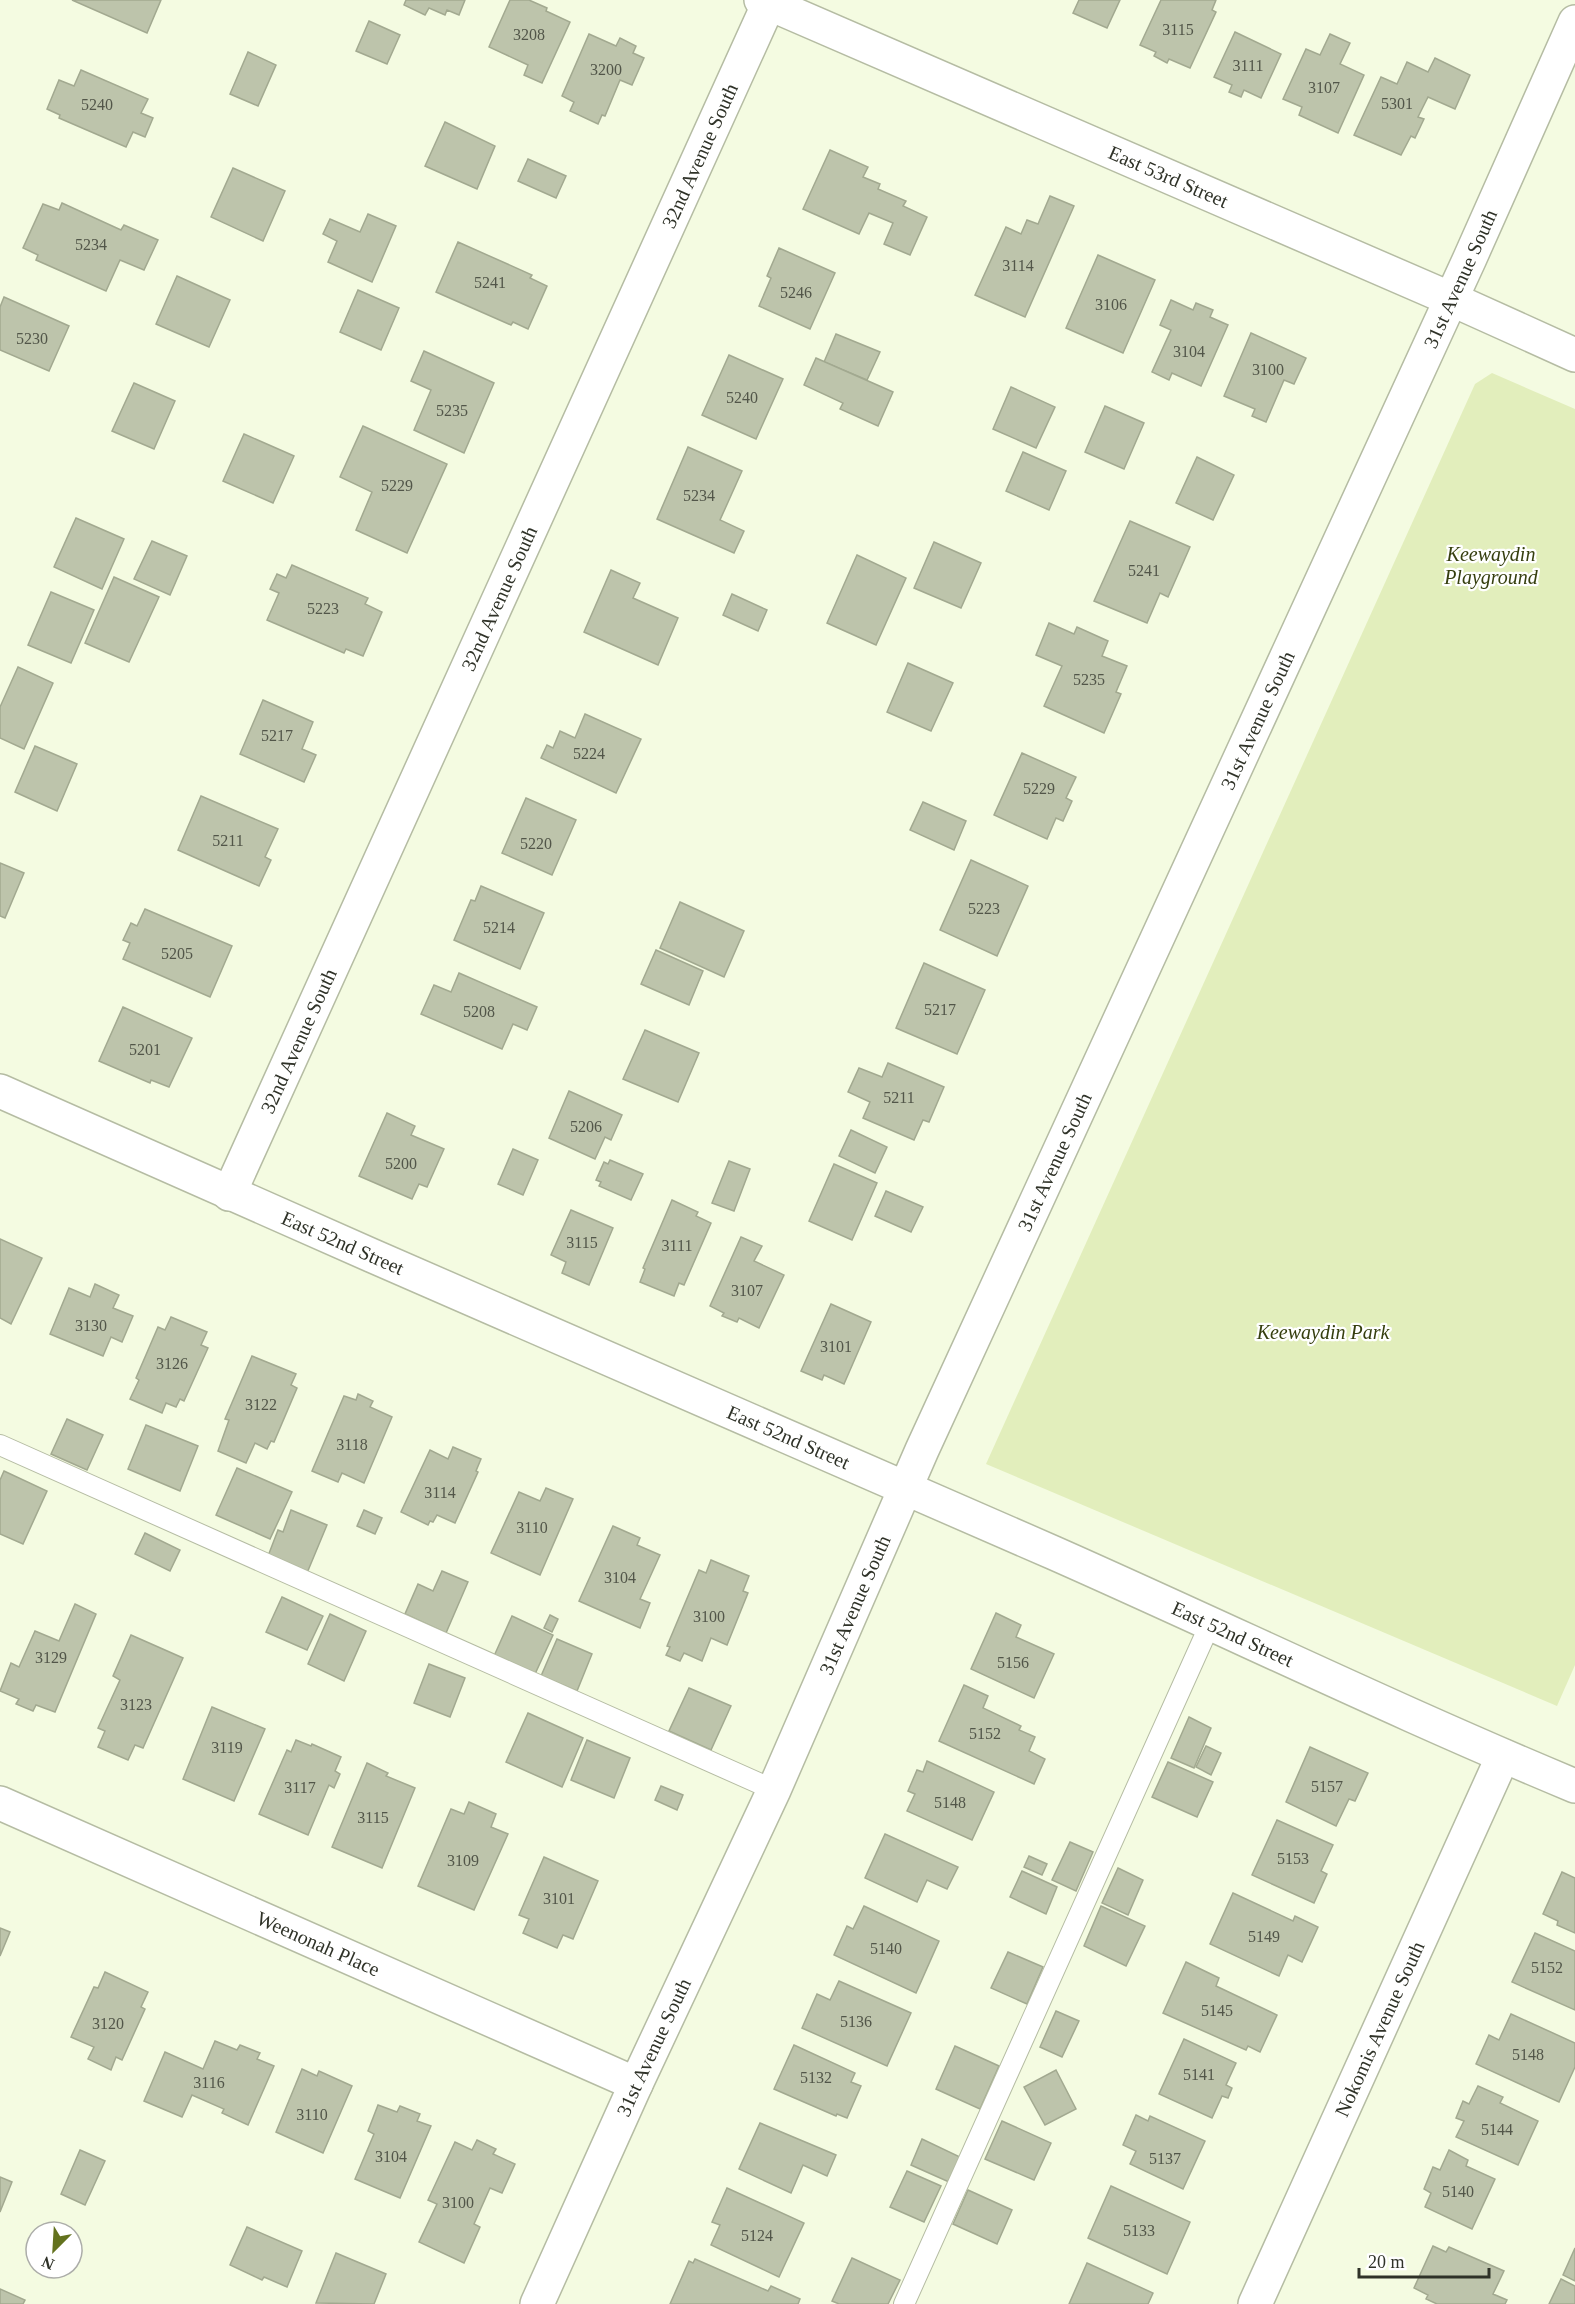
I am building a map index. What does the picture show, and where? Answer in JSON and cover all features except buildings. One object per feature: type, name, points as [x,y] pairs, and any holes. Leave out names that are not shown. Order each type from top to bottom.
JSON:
[{"type":"street","name":"East 53rd Street","points":[[765,2],[1575,355]]},
{"type":"street","name":"32nd Avenue South","points":[[229,1194],[765,2]]},
{"type":"street","name":"31st Avenue South","points":[[537,2304],[636,2084],[774,1790],[906,1488],[1451,299],[1575,22]]},
{"type":"street","name":"East 52nd Street","points":[[0,1091],[229,1194],[1211,1622],[1503,1756],[1575,1786]]},
{"type":"street","name":"Nokomis Avenue South","points":[[1255,2304],[1503,1756]]},
{"type":"street","name":"Weenonah Place","points":[[0,1803],[636,2084]]},
{"type":"lane","points":[[0,1445],[774,1790]]},
{"type":"lane","points":[[904,2304],[1211,1622]]},
{"type":"green space","name":"Keewaydin Park","points":[[1492,373],[1575,409],[1575,1665],[1557,1706],[986,1464],[1475,384]]},
{"type":"park label","name":"Keewaydin Playground","points":[[1491,566]]}]
